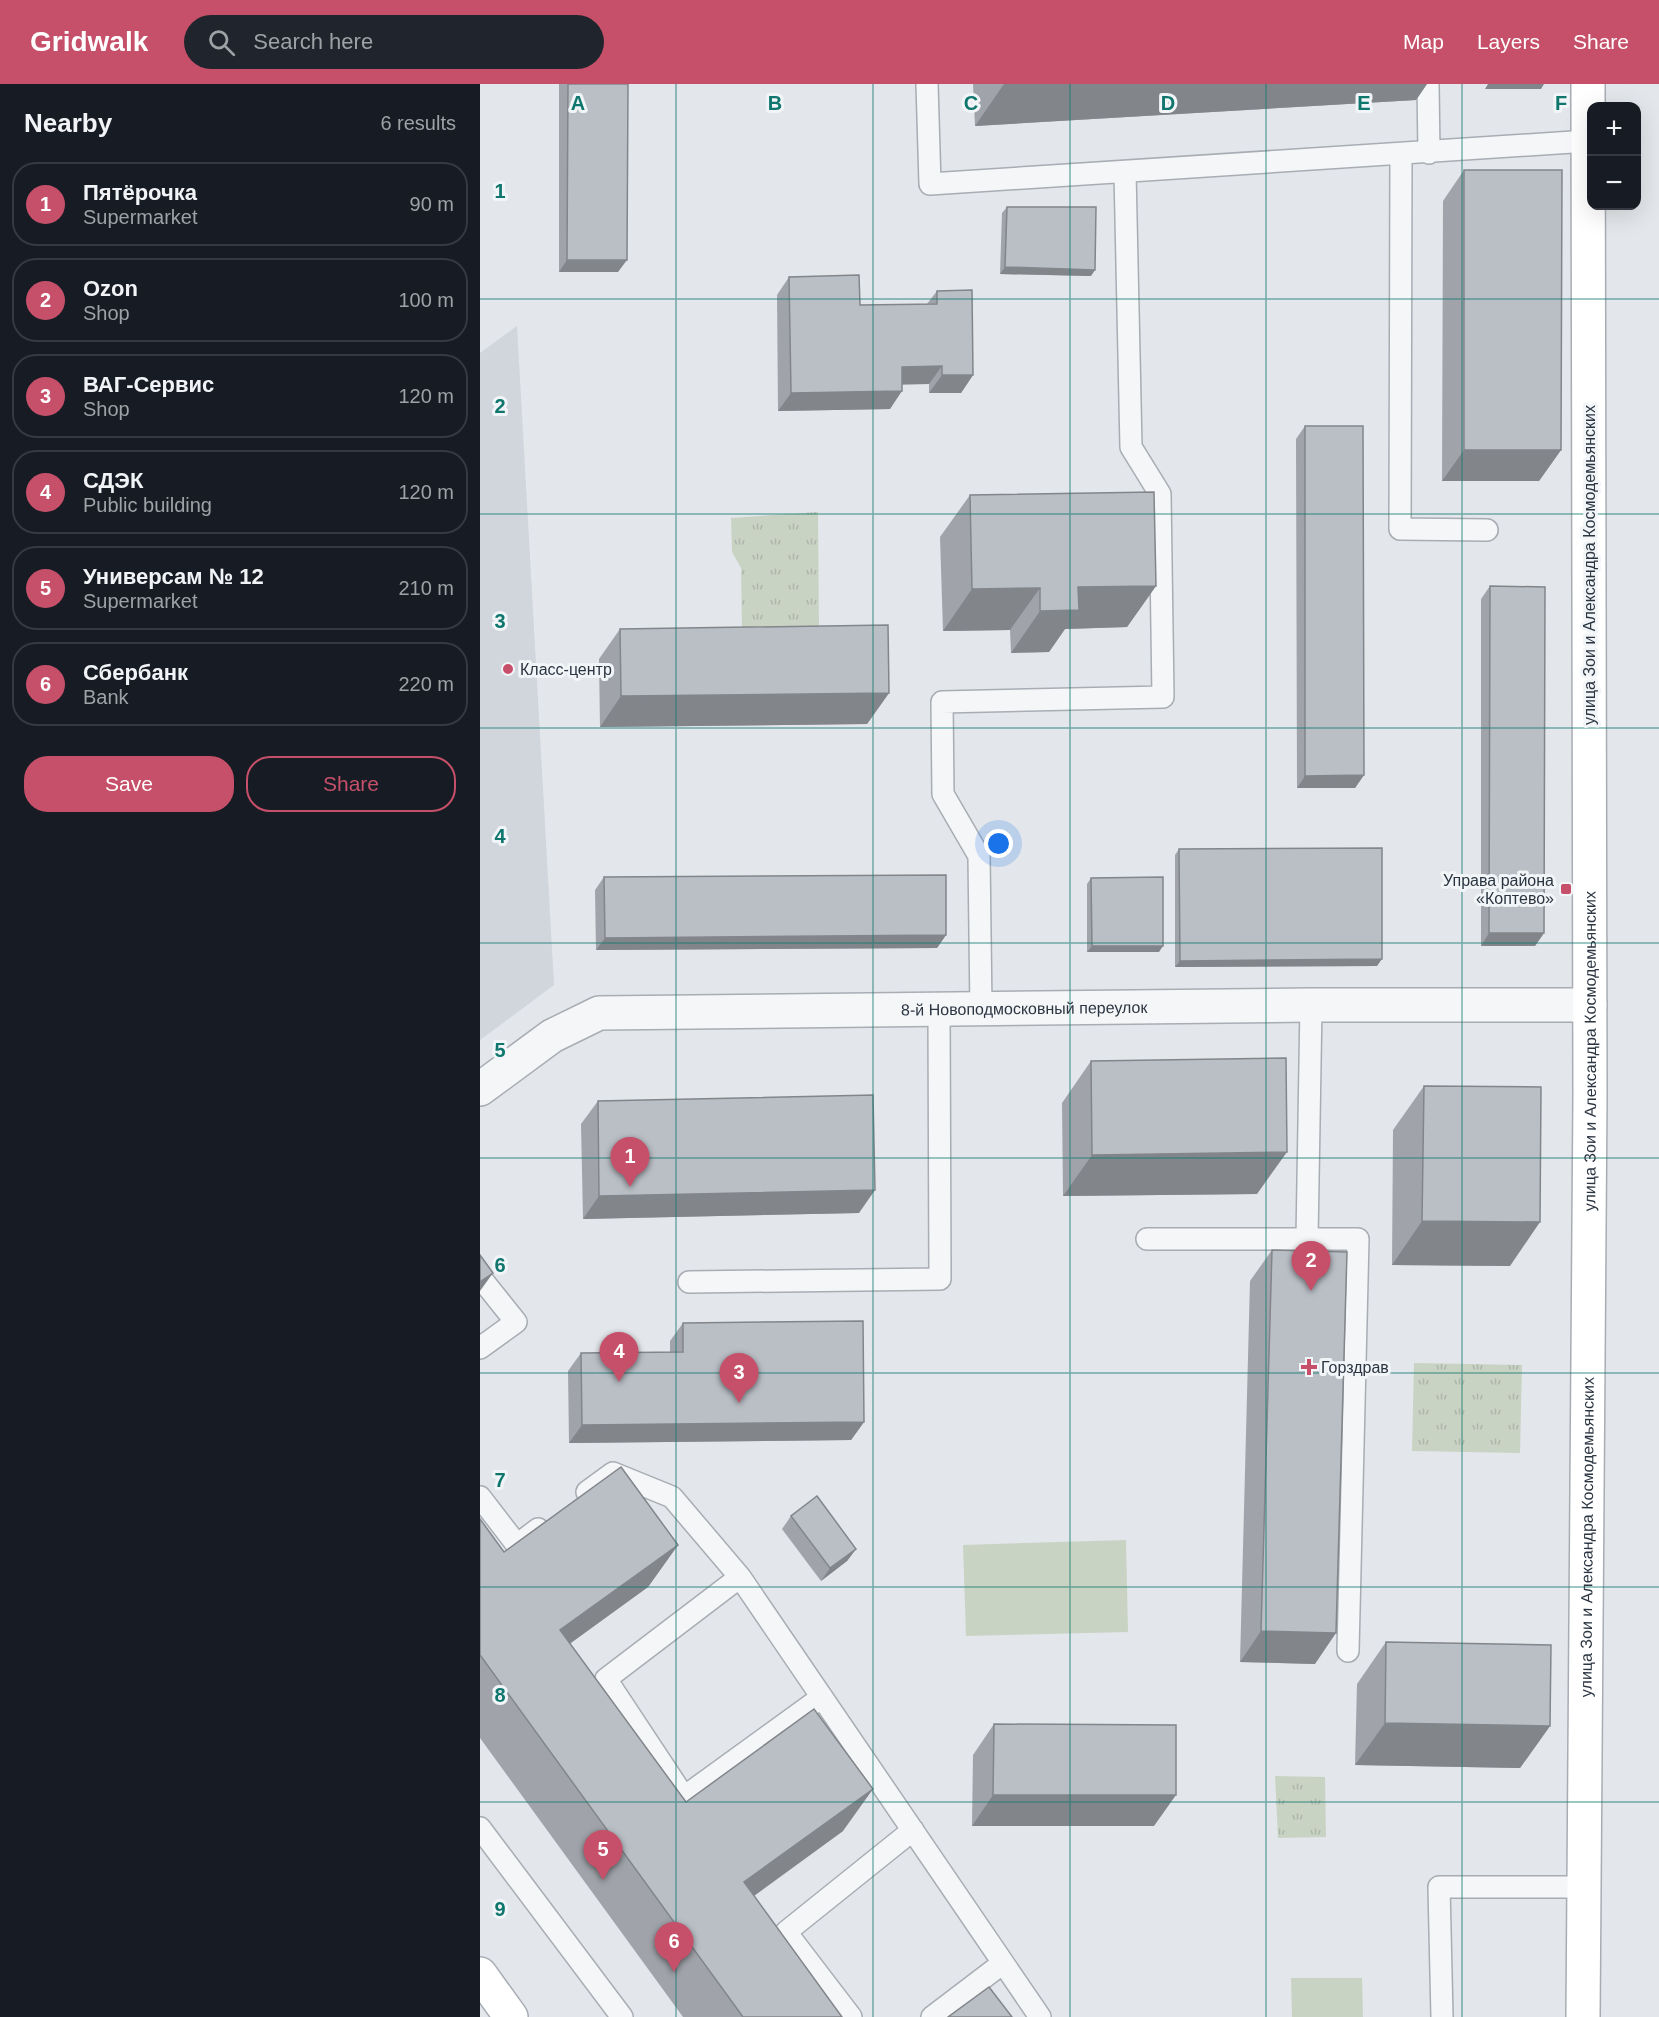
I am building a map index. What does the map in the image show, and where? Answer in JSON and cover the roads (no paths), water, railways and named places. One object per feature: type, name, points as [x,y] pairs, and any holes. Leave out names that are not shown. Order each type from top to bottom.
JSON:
[{"type":"main road","name":"улица Зои и Александра Космодемьянских","points":[[1588,84],[1588,102]]},
{"type":"main road","name":"улица Зои и Александра Космодемьянских","points":[[1583,2017],[1590,1005],[1588,156]]},
{"type":"main road","points":[[480,1974],[511,2017]]},
{"type":"street","name":"8-й Новоподмосковный переулок","points":[[480,1089],[552,1036],[599,1013],[939,1011],[1311,1005],[1590,1005]]},
{"type":"lane","points":[[927,84],[930,184],[1587,141]]},
{"type":"lane","points":[[1428,84],[1429,153]]},
{"type":"lane","points":[[1401,154],[1400,530],[1487,530]]},
{"type":"lane","points":[[981,1010],[980,856],[943,794],[942,702],[1163,697],[1160,494],[1131,447],[1125,172]]},
{"type":"lane","points":[[1307,1239],[1311,1005]]},
{"type":"lane","points":[[689,1282],[940,1279],[939,1011]]},
{"type":"lane","points":[[1147,1239],[1358,1239],[1348,1651]]},
{"type":"lane","points":[[480,1277],[516,1322],[480,1348]]},
{"type":"lane","points":[[575,1502],[613,1473],[672,1497],[740,1577],[1040,2017]]},
{"type":"lane","points":[[480,1497],[517,1545],[556,1516]]},
{"type":"lane","points":[[740,1577],[606,1679],[684,1797],[822,1697]]},
{"type":"lane","points":[[480,1828],[622,2017]]},
{"type":"lane","points":[[850,2017],[786,1932],[913,1830]]},
{"type":"lane","points":[[1442,2017],[1439,1887],[1584,1887]]},
{"type":"lane","points":[[932,2017],[1003,1963]]},
{"type":"place","name":"Класс-центр","points":[[508,669]]},
{"type":"place","name":"Управа района «Коптево»","points":[[1566,889]]},
{"type":"place","name":"Пятёрочка","points":[[630,1187]]},
{"type":"place","name":"Ozon","points":[[1311,1291]]},
{"type":"place","name":"Горздрав","points":[[1309,1367]]},
{"type":"place","name":"СДЭК","points":[[619,1382]]},
{"type":"place","name":"ВАГ-Сервис","points":[[739,1403]]},
{"type":"place","name":"Универсам № 12","points":[[603,1880]]},
{"type":"place","name":"Сбербанк","points":[[674,1972]]}]
